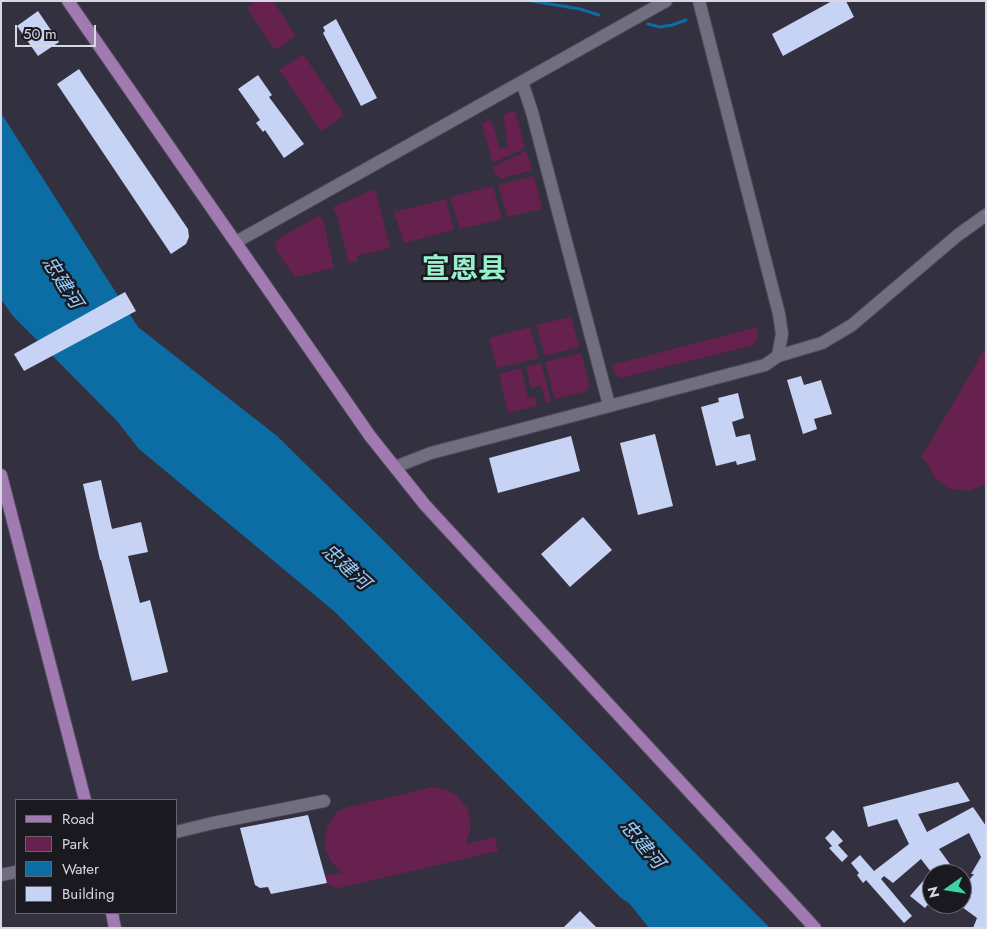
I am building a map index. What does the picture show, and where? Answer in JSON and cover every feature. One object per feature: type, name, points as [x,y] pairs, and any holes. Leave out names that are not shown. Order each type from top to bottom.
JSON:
[{"type":"main road","points":[[68,1],[370,436],[425,505],[815,928]]},
{"type":"main road","points":[[1,475],[85,799]]},
{"type":"main road","points":[[112,914],[115,928]]},
{"type":"street","points":[[236,242],[666,1]]},
{"type":"street","points":[[699,1],[779,314],[782,334],[778,356]]},
{"type":"street","points":[[522,82],[532,112],[610,405]]},
{"type":"street","points":[[395,467],[431,454],[765,365],[778,356],[822,342],[852,325],[958,235],[986,215]]},
{"type":"street","points":[[178,832],[324,801]]},
{"type":"street","points":[[1,875],[15,872]]},
{"type":"green space","points":[[256,1],[273,1],[296,36],[275,50],[247,8]]},
{"type":"green space","points":[[303,54],[344,115],[321,131],[279,70]]},
{"type":"green space","points":[[515,110],[525,148],[493,163],[482,124],[491,119],[500,149],[508,147],[503,115]]},
{"type":"green space","points":[[526,151],[532,170],[500,179],[499,175],[495,175],[493,167]]},
{"type":"green space","points":[[534,176],[542,209],[507,217],[498,185]]},
{"type":"green space","points":[[493,186],[502,219],[460,229],[450,197]]},
{"type":"green space","points":[[375,189],[390,248],[357,256],[358,261],[349,263],[338,219],[333,207]]},
{"type":"green space","points":[[446,199],[454,230],[404,243],[394,212]]},
{"type":"green space","points":[[320,215],[324,224],[334,268],[295,277],[276,250],[276,243],[280,238]]},
{"type":"green space","points":[[571,317],[579,347],[545,356],[536,325]]},
{"type":"green space","points":[[530,327],[539,358],[497,368],[489,338]]},
{"type":"green space","points":[[757,327],[758,337],[754,345],[621,378],[615,373],[612,365]]},
{"type":"green space","points":[[986,347],[986,484],[969,491],[950,489],[936,479],[928,463],[921,458]]},
{"type":"green space","points":[[581,353],[589,385],[588,390],[555,399],[545,362]]},
{"type":"green space","points":[[541,363],[551,401],[546,403],[541,385],[531,388],[526,367]]},
{"type":"green space","points":[[521,368],[528,398],[535,397],[537,406],[508,413],[499,374]]},
{"type":"green space","points":[[432,787],[447,790],[456,795],[468,809],[471,827],[466,844],[495,837],[498,851],[339,888],[327,883],[325,876],[343,872],[331,861],[326,852],[324,841],[328,825],[337,812],[344,808]]},
{"type":"water","name":"忠建河","points":[[1,113],[138,327],[277,436],[770,928],[649,928],[629,903],[621,898],[335,612],[139,449],[117,421],[12,315],[1,299]]},
{"type":"building","points":[[832,1],[846,1],[854,17],[783,56],[772,34]]},
{"type":"building","points":[[38,11],[59,42],[38,56],[17,26]]},
{"type":"building","points":[[336,19],[377,98],[361,106],[323,33],[325,31],[323,27]]},
{"type":"building","points":[[79,69],[188,229],[189,237],[186,244],[171,254],[57,84]]},
{"type":"building","points":[[258,75],[272,95],[269,97],[304,144],[284,158],[265,130],[263,132],[256,123],[260,120],[238,89]]},
{"type":"building","points":[[125,292],[136,311],[24,371],[14,354]]},
{"type":"building","points":[[801,376],[804,385],[821,380],[832,414],[814,419],[817,429],[803,434],[787,380]]},
{"type":"building","points":[[738,393],[744,418],[732,422],[736,437],[750,434],[756,460],[737,465],[736,461],[716,466],[701,407],[719,402],[718,398]]},
{"type":"building","points":[[655,434],[673,506],[638,515],[620,443]]},
{"type":"building","points":[[571,436],[580,471],[498,493],[489,458]]},
{"type":"building","points":[[101,480],[112,529],[141,522],[148,552],[128,556],[140,603],[150,600],[168,672],[132,681],[100,560],[83,484]]},
{"type":"building","points":[[583,517],[612,550],[570,587],[541,554]]},
{"type":"building","points":[[958,782],[970,801],[918,814],[927,832],[973,807],[986,826],[986,928],[973,928],[977,918],[972,914],[972,876],[974,874],[972,872],[981,857],[969,833],[939,849],[950,864],[925,864],[921,859],[893,883],[884,876],[881,879],[912,916],[904,923],[866,880],[863,883],[857,875],[859,873],[851,863],[860,855],[874,871],[909,844],[897,819],[868,827],[863,807]]},
{"type":"building","points":[[308,815],[327,883],[271,894],[268,887],[260,888],[255,885],[240,828]]},
{"type":"building","points":[[833,830],[843,841],[838,845],[848,856],[842,862],[829,848],[832,846],[825,838]]},
{"type":"building","points":[[922,882],[922,906],[910,896]]},
{"type":"building","points":[[580,911],[597,928],[563,928]]},
{"type":"waterway","points":[[532,1],[580,9],[599,15]]},
{"type":"waterway","points":[[648,24],[660,27],[686,20]]},
{"type":"district","name":"宣恩县","points":[[464,271]]}]
